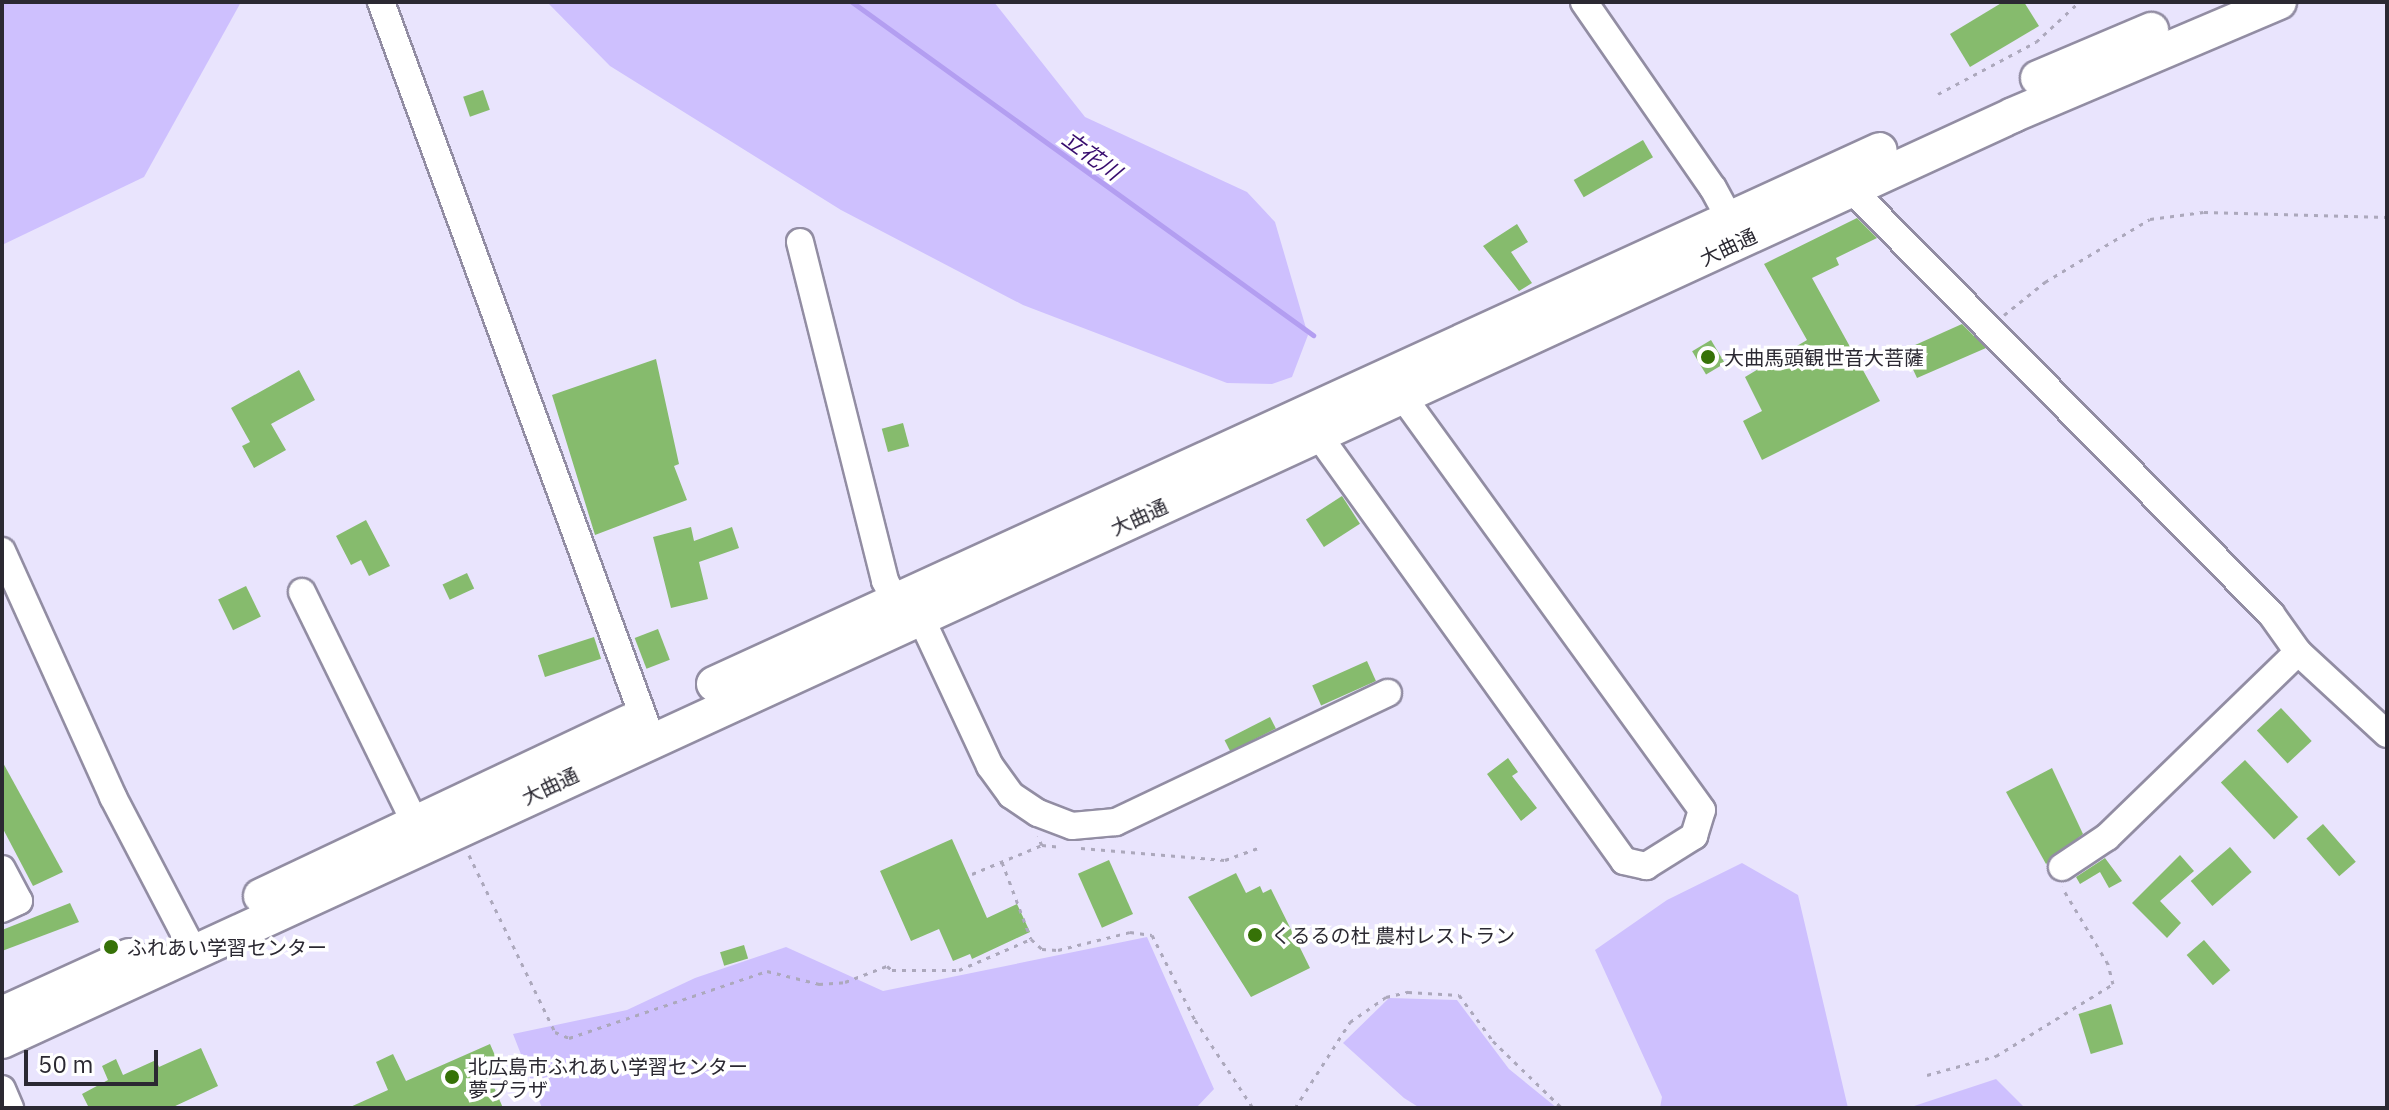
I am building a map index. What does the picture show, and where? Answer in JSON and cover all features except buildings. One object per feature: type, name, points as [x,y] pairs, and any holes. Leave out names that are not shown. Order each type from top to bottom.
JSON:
[{"type":"main road","name":"大曲通","points":[[908,608],[1319,436],[2101,50],[2220,2]]},
{"type":"main road","name":"大曲通","points":[[2,1041],[415,823],[648,726],[1736,229],[1851,189],[2279,2]]},
{"type":"main road","name":"大曲通","points":[[2,1014],[190,942],[457,830],[648,726]]},
{"type":"street","points":[[381,2],[648,726]]},
{"type":"street","points":[[1584,2],[1736,229]]},
{"type":"street","points":[[1851,189],[2271,614],[2298,652],[2387,734]]},
{"type":"street","points":[[800,242],[885,581],[908,608],[990,766],[1011,795],[1038,813],[1072,826],[1116,822],[1388,693]]},
{"type":"street","points":[[1319,436],[1624,861],[1646,866],[1694,836],[1702,810],[1403,397]]},
{"type":"street","points":[[2,551],[113,797],[190,942]]},
{"type":"street","points":[[302,592],[415,823]]},
{"type":"street","points":[[2062,867],[2107,837],[2298,652]]},
{"type":"street","points":[[2,869],[19,901],[2,909]]},
{"type":"street","points":[[2,1089],[10,1108]]},
{"type":"path","points":[[1938,94],[2036,42],[2079,2]]},
{"type":"path","points":[[1989,328],[2045,282],[2150,219],[2204,212],[2387,217]]},
{"type":"path","points":[[1038,813],[1034,830],[1042,845]]},
{"type":"path","points":[[457,830],[555,1032],[569,1038],[767,971],[819,984],[845,982],[887,966],[892,970],[959,970],[1031,939]]},
{"type":"path","points":[[972,874],[1042,845],[1225,860],[1261,847]]},
{"type":"path","points":[[1002,862],[1031,939],[1042,949],[1058,950],[1130,932],[1152,935],[1195,1020],[1253,1108]]},
{"type":"path","points":[[1927,1075],[1996,1056],[2113,984],[2108,964],[2066,900],[2062,867]]},
{"type":"path","points":[[1295,1108],[1350,1022],[1386,997],[1408,992],[1459,995],[1493,1041],[1562,1108]]},
{"type":"shaded area","points":[[2,2],[241,2],[144,177],[2,245]]},
{"type":"shaded area","points":[[547,2],[994,2],[1085,117],[1247,192],[1275,222],[1308,335],[1292,377],[1272,384],[1227,383],[1023,305],[841,210],[610,66]]},
{"type":"shaded area","points":[[1742,863],[1798,895],[1848,1108],[1660,1108],[1662,1097],[1595,950],[1667,900]]},
{"type":"shaded area","points":[[1147,937],[1214,1089],[1196,1108],[542,1108],[513,1034],[627,1010],[695,978],[786,947],[883,991]]},
{"type":"shaded area","points":[[1389,998],[1457,1000],[1509,1069],[1557,1108],[1420,1108],[1404,1098],[1343,1043]]},
{"type":"shaded area","points":[[1996,1079],[2025,1108],[1908,1108]]},
{"type":"waterway","name":"立花川","points":[[852,2],[1313,335]]},
{"type":"place","name":"大曲馬頭観世音大菩薩","points":[[1708,357]]},
{"type":"place","name":"くるるの杜 農村レストラン","points":[[1255,935]]},
{"type":"place","name":"ふれあい学習センター","points":[[111,947]]},
{"type":"place","name":"北広島市ふれあい学習センター 夢プラザ","points":[[452,1077]]}]
